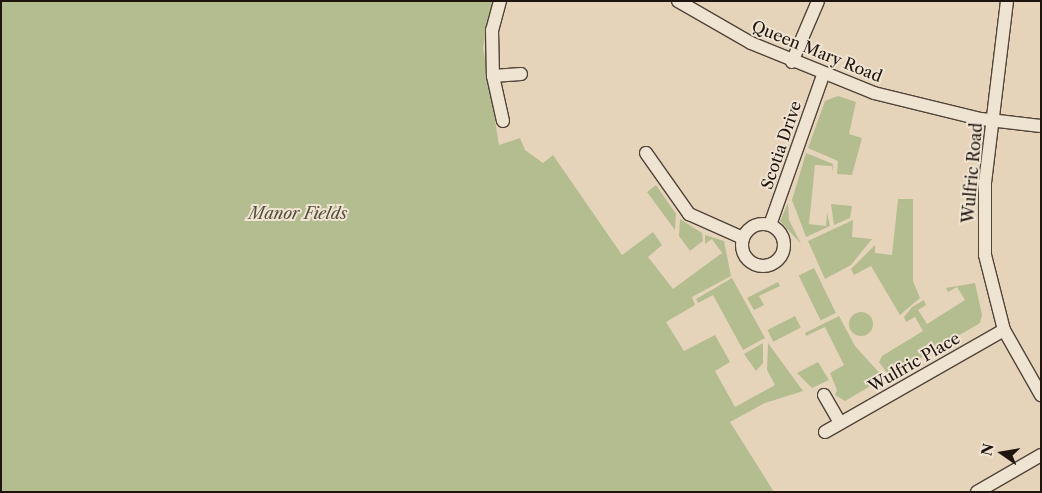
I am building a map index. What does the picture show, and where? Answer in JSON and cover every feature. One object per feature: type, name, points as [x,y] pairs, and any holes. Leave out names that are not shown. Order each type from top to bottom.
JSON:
[{"type":"street","points":[[500,1],[492,30],[493,76],[503,121]]},
{"type":"street","name":"Queen Mary Road","points":[[678,1],[792,62],[823,75],[920,106],[992,120],[1041,126]]},
{"type":"street","points":[[792,62],[818,1]]},
{"type":"street","name":"Wulfric Road","points":[[1007,1],[992,120],[983,220],[990,286],[1004,330],[1041,395]]},
{"type":"street","points":[[493,76],[521,74]]},
{"type":"street","name":"Scotia Drive","points":[[770,225],[823,75]]},
{"type":"street","points":[[646,153],[689,214],[742,238]]},
{"type":"street","points":[[770,225],[780,233],[784,244],[772,265],[760,266],[748,261],[742,238],[754,226],[770,225]]},
{"type":"street","name":"Wulfric Place","points":[[825,432],[1004,330]]},
{"type":"street","points":[[824,395],[840,423]]},
{"type":"street","points":[[977,492],[1041,454]]},
{"type":"green space","name":"Manor Fields","points":[[1,1],[493,1],[483,48],[499,145],[520,138],[525,150],[543,163],[553,155],[622,255],[653,232],[662,245],[648,257],[673,289],[722,253],[712,239],[705,244],[705,235],[724,241],[731,276],[692,297],[695,305],[666,322],[684,351],[715,335],[730,362],[715,371],[735,407],[775,385],[767,370],[768,343],[803,391],[765,403],[730,422],[774,492],[1,492]]},
{"type":"green space","points":[[838,96],[856,102],[849,134],[862,138],[852,175],[837,174],[838,161],[808,148],[825,101]]},
{"type":"green space","points":[[806,153],[833,164],[832,174],[832,166],[815,165],[809,224],[826,226],[827,212],[830,226],[806,237],[792,200]]},
{"type":"green space","points":[[656,185],[676,214],[675,230],[647,192]]},
{"type":"green space","points":[[898,199],[913,199],[913,281],[920,298],[900,315],[871,266],[854,275],[851,269],[875,245],[875,253],[892,255]]},
{"type":"green space","points":[[788,203],[789,220],[801,244],[780,221]]},
{"type":"green space","points":[[831,204],[852,206],[850,218],[834,225]]},
{"type":"green space","points":[[680,219],[702,233],[703,241],[690,251],[679,236]]},
{"type":"green space","points":[[853,220],[852,237],[872,239],[851,265],[825,279],[808,241]]},
{"type":"green space","points":[[814,268],[836,313],[821,320],[799,275]]},
{"type":"green space","points":[[732,278],[765,338],[743,350],[713,295],[698,303],[696,299]]},
{"type":"green space","points":[[778,282],[780,286],[759,296],[764,305],[754,310],[747,298]]},
{"type":"green space","points":[[975,283],[982,315],[980,323],[895,373],[887,373],[879,362],[882,356],[923,331],[915,317],[906,322],[904,317],[912,307],[924,300],[926,305],[918,310],[927,324],[965,300],[957,287],[948,292],[946,288]]},
{"type":"green space","points":[[861,312],[870,315],[873,324],[870,333],[861,336],[852,333],[849,324],[852,315]]},
{"type":"green space","points":[[795,316],[801,328],[773,342],[767,330]]},
{"type":"green space","points":[[839,316],[855,346],[884,378],[845,401],[835,395],[837,390],[830,373],[844,365],[825,327],[806,336],[805,333]]},
{"type":"green space","points":[[763,343],[763,363],[756,371],[744,354]]},
{"type":"green space","points":[[818,362],[829,380],[812,388],[797,373]]}]
